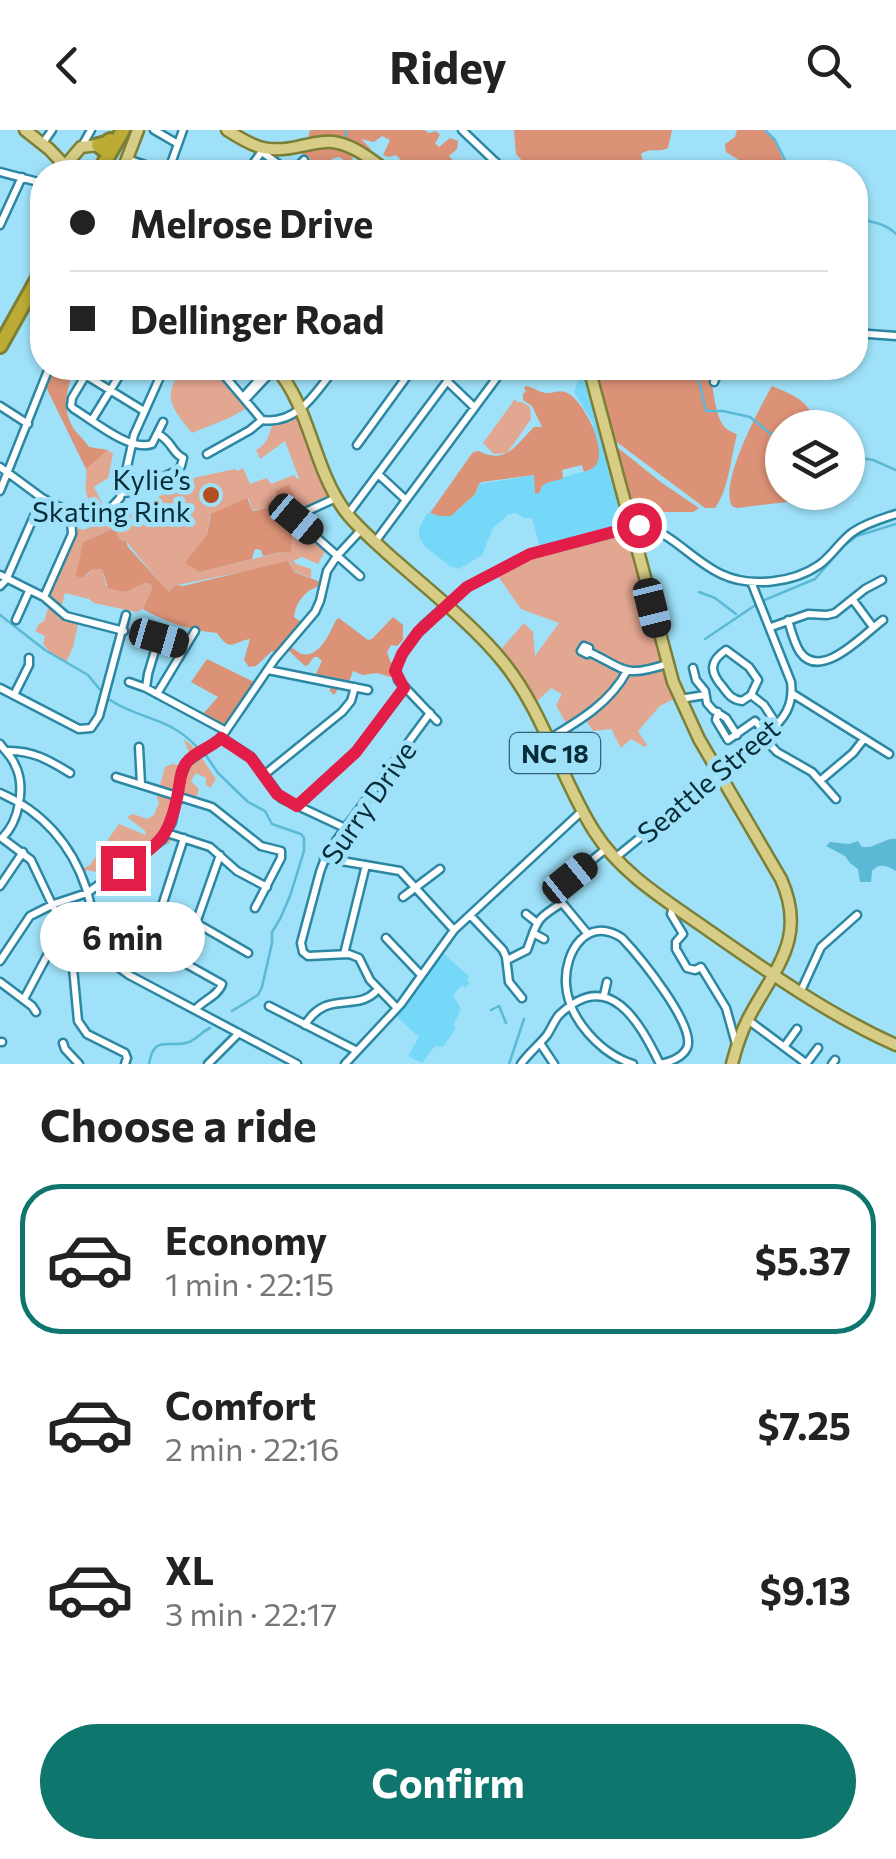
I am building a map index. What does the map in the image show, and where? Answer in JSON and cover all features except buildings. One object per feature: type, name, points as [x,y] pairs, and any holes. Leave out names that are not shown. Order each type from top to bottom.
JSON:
[{"type":"highway","points":[[0,335],[30,281]]},
{"type":"highway","points":[[0,346],[30,292]]},
{"type":"main road","points":[[25,130],[59,160]]},
{"type":"main road","points":[[128,160],[138,130]]},
{"type":"main road","points":[[226,130],[263,150],[338,143],[372,160]]},
{"type":"main road","points":[[73,160],[82,146],[110,139]]},
{"type":"main road","name":"NC 18","points":[[286,380],[337,498],[348,514],[507,666],[522,688],[582,810],[615,858],[640,882],[774,976],[896,1045]]},
{"type":"main road","points":[[591,380],[680,700],[778,872],[788,897],[790,936],[774,976],[748,1019],[732,1064]]},
{"type":"street","points":[[43,144],[52,130]]},
{"type":"street","points":[[82,146],[91,130]]},
{"type":"street","points":[[154,130],[178,144]]},
{"type":"street","points":[[172,160],[183,130]]},
{"type":"street","points":[[462,130],[494,160]]},
{"type":"street","points":[[256,160],[263,150],[276,160]]},
{"type":"street","points":[[0,172],[30,180]]},
{"type":"street","points":[[0,225],[4,207],[22,177]]},
{"type":"street","points":[[868,334],[896,336]]},
{"type":"street","points":[[0,491],[44,380]]},
{"type":"street","points":[[82,380],[70,404],[74,410],[132,444],[149,446],[163,422]]},
{"type":"street","points":[[98,380],[144,411]]},
{"type":"street","points":[[92,420],[117,380]]},
{"type":"street","points":[[108,510],[122,493],[132,444],[158,380]]},
{"type":"street","points":[[229,380],[262,420]]},
{"type":"street","points":[[245,398],[262,380]]},
{"type":"street","points":[[207,454],[262,420],[274,421],[301,410],[325,380]]},
{"type":"street","points":[[358,445],[403,380]]},
{"type":"street","points":[[374,542],[495,380]]},
{"type":"street","points":[[348,514],[447,382],[474,407]]},
{"type":"street","points":[[0,406],[28,424]]},
{"type":"street","points":[[122,493],[136,491],[182,464],[183,458],[158,434]]},
{"type":"street","points":[[0,467],[42,498],[68,511],[72,534],[44,597]]},
{"type":"street","points":[[378,474],[406,500]]},
{"type":"street","points":[[42,498],[2,580],[44,597],[66,616],[123,630]]},
{"type":"street","points":[[337,498],[296,519],[360,576]]},
{"type":"street","points":[[437,721],[404,688],[395,671],[400,657],[418,632],[467,587],[530,554],[642,525],[653,528],[717,572],[752,584],[812,569],[852,533],[896,514]]},
{"type":"street","points":[[0,962],[26,921],[54,904],[88,893],[150,850],[166,833],[187,762],[224,735],[268,670],[318,608],[324,578],[338,555],[362,530]]},
{"type":"street","points":[[770,627],[808,614],[835,613],[882,580]]},
{"type":"street","name":"Seattle Street","points":[[615,858],[765,736],[788,710],[792,694],[788,672],[752,584]]},
{"type":"street","points":[[16,620],[29,591]]},
{"type":"street","points":[[852,600],[873,627]]},
{"type":"street","points":[[0,688],[79,729],[91,728],[99,716],[126,614]]},
{"type":"street","points":[[788,620],[799,650],[813,662],[836,657],[883,620]]},
{"type":"street","points":[[156,694],[194,630]]},
{"type":"street","points":[[144,633],[186,646]]},
{"type":"street","points":[[146,688],[159,638]]},
{"type":"street","points":[[723,651],[732,653],[756,675],[758,683],[750,694],[742,701],[734,700],[715,678],[712,665],[723,651]]},
{"type":"street","points":[[589,652],[626,671],[640,672],[667,664]]},
{"type":"street","points":[[14,695],[29,658]]},
{"type":"street","points":[[693,668],[707,704],[718,712],[716,720],[726,738],[731,740],[754,721],[774,750],[812,772],[836,799]]},
{"type":"street","points":[[268,670],[368,690]]},
{"type":"street","points":[[548,739],[595,710],[626,671]]},
{"type":"street","points":[[129,682],[146,688],[224,735],[251,758],[277,794],[345,828]]},
{"type":"street","points":[[264,774],[342,712],[355,687]]},
{"type":"street","points":[[297,806],[356,752],[404,688]]},
{"type":"street","points":[[750,694],[764,705],[777,725]]},
{"type":"street","points":[[792,694],[889,754]]},
{"type":"street","points":[[680,700],[705,695]]},
{"type":"street","name":"Surry Drive","points":[[344,954],[312,957],[303,952],[302,940],[324,858],[430,714]]},
{"type":"street","points":[[821,780],[865,738]]},
{"type":"street","points":[[139,747],[141,784]]},
{"type":"street","points":[[3,748],[38,755],[70,773]]},
{"type":"street","points":[[3,748],[19,774],[18,802],[11,828],[1,838],[31,860],[59,919],[58,933],[24,999]]},
{"type":"street","points":[[116,777],[219,810],[261,846],[282,852],[255,908]]},
{"type":"street","points":[[0,793],[56,831],[88,893],[94,929],[103,952],[118,968],[297,1064]]},
{"type":"street","points":[[345,1064],[396,1008],[454,930],[582,810]]},
{"type":"street","points":[[166,833],[210,847],[243,875],[267,887]]},
{"type":"street","points":[[184,838],[160,912],[154,946],[222,984],[195,1010]]},
{"type":"street","points":[[586,933],[554,892],[607,848]]},
{"type":"street","points":[[0,886],[23,852]]},
{"type":"street","points":[[196,923],[220,856]]},
{"type":"street","points":[[324,858],[400,871],[454,930]]},
{"type":"street","points":[[366,865],[344,954],[360,958],[366,975],[396,1008]]},
{"type":"street","points":[[403,898],[440,869]]},
{"type":"street","points":[[507,960],[527,950],[536,922],[562,903]]},
{"type":"street","points":[[673,906],[671,914],[683,934],[676,949],[687,968],[702,967],[726,1008],[737,1045]]},
{"type":"street","points":[[160,912],[196,923],[248,953]]},
{"type":"street","points":[[470,914],[503,950],[508,978],[522,998]]},
{"type":"street","points":[[526,914],[536,922]]},
{"type":"street","points":[[800,993],[822,945],[857,915]]},
{"type":"street","points":[[94,929],[74,964],[81,1028],[125,1053],[125,1064]]},
{"type":"street","points":[[520,1064],[558,1016],[573,1006],[589,996],[604,995],[620,1005],[660,1064],[675,1059],[687,1048],[688,1038],[678,1012],[622,938],[598,929],[586,933],[573,955],[567,976],[569,998],[573,1006],[585,1028],[593,1038],[618,1059],[633,1064]]},
{"type":"street","points":[[533,932],[544,939]]},
{"type":"street","points":[[386,938],[420,975]]},
{"type":"street","points":[[0,982],[36,1012]]},
{"type":"street","points":[[604,995],[607,982]]},
{"type":"street","points":[[305,1025],[324,1005],[372,997],[377,988]]},
{"type":"street","points":[[269,1006],[357,1051]]},
{"type":"street","points":[[748,1019],[807,1064],[818,1048]]},
{"type":"street","points":[[784,1046],[797,1029]]},
{"type":"street","points":[[208,1064],[238,1033]]},
{"type":"street","points":[[63,1043],[79,1064]]},
{"type":"street","points":[[540,1043],[554,1064]]},
{"type":"shaded area","points":[[310,130],[424,130],[440,135],[435,143],[439,147],[450,138],[458,141],[457,149],[449,156],[452,160],[388,157],[383,155],[390,140],[382,136],[374,142],[361,139],[371,149],[370,156],[355,147],[352,160],[310,160],[294,150],[307,141]]},
{"type":"shaded area","points":[[514,130],[672,130],[668,148],[641,154],[642,160],[521,160],[516,154]]},
{"type":"shaded area","points":[[737,130],[767,130],[783,160],[739,160],[726,152],[725,144],[735,137]]},
{"type":"shaded area","points":[[70,380],[66,401],[72,426],[89,447],[108,450],[86,469],[44,383]]},
{"type":"shaded area","points":[[175,380],[228,380],[251,406],[192,433],[171,402]]},
{"type":"shaded area","points":[[592,380],[631,527],[541,551],[532,518],[509,514],[493,528],[482,555],[459,569],[424,546],[419,529],[427,513],[451,516],[475,494],[480,484],[535,475],[536,494],[546,482],[590,470],[593,423],[574,392],[578,381]]},
{"type":"shaded area","points":[[592,380],[712,380],[720,420],[737,434],[727,482],[715,508],[705,508],[606,434]]},
{"type":"shaded area","points":[[526,386],[572,396],[595,434],[599,455],[596,465],[584,472],[582,465],[562,470],[563,478],[546,483],[535,494],[534,475],[482,482],[451,516],[430,513],[473,452],[503,455],[534,427],[542,427],[532,406],[523,400]]},
{"type":"shaded area","points":[[772,386],[801,400],[809,410],[765,410],[765,505],[737,508],[732,506],[729,495],[731,481],[750,428]]},
{"type":"shaded area","points":[[515,399],[530,407],[531,419],[507,453],[494,454],[483,443]]},
{"type":"shaded area","points":[[301,411],[337,498],[301,514],[276,491],[276,498],[266,508],[253,510],[249,499],[210,516],[207,535],[186,563],[200,572],[281,552],[291,553],[296,519],[328,546],[318,564],[302,557],[293,561],[311,569],[311,578],[291,570],[290,562],[173,586],[167,591],[126,541],[108,530],[83,542],[86,576],[93,569],[102,569],[106,586],[126,592],[144,583],[151,584],[143,609],[136,612],[65,593],[60,612],[79,620],[66,662],[53,656],[43,644],[45,636],[35,631],[44,621],[50,602],[44,597],[72,527],[84,530],[105,520],[96,499],[89,500],[87,496],[86,468],[108,450],[113,454],[108,478],[94,487],[108,515],[116,520],[193,478],[243,468],[250,484],[267,478],[271,484],[294,475],[297,479],[285,441],[260,459],[256,450],[266,441],[273,421]]},
{"type":"shaded area","points":[[608,440],[699,508],[693,512],[628,516]]},
{"type":"shaded area","points":[[289,484],[301,514],[293,527],[291,553],[263,556],[256,549],[252,559],[200,572],[186,564],[207,535],[211,514],[247,498],[253,511],[266,508],[276,498],[276,491]]},
{"type":"shaded area","points":[[631,527],[679,696],[660,706],[638,731],[645,747],[631,739],[621,748],[611,729],[593,731],[584,718],[568,727],[556,705],[562,694],[551,688],[532,706],[497,654],[524,623],[533,632],[535,656],[559,623],[521,609],[495,572],[519,559]]},
{"type":"shaded area","points":[[111,529],[169,592],[175,585],[288,561],[294,572],[323,586],[307,592],[300,601],[294,617],[304,624],[287,645],[302,654],[314,652],[339,618],[372,639],[393,617],[403,625],[403,640],[397,646],[391,645],[387,652],[395,671],[390,677],[353,671],[348,685],[341,684],[334,695],[330,682],[314,678],[322,661],[318,657],[305,666],[285,647],[279,655],[272,651],[256,666],[249,667],[244,660],[250,639],[232,645],[217,633],[179,625],[143,609],[151,584],[144,583],[126,592],[108,588],[102,569],[93,569],[82,578],[76,576],[83,542]]},
{"type":"shaded area","points":[[207,659],[256,683],[226,727],[202,715],[218,697],[191,682]]},
{"type":"shaded area","points":[[184,739],[216,779],[210,788],[206,778],[196,773],[191,781],[199,789],[195,801],[177,796],[167,832],[173,835],[169,844],[159,843],[97,883],[96,872],[87,870],[83,875],[78,871],[90,865],[119,824],[146,835],[127,817],[133,814],[147,819],[154,815],[165,767],[184,766],[191,758]]},
{"type":"shaded area","points":[[896,839],[896,871],[878,866],[872,871],[871,882],[860,882],[858,869],[826,846],[830,842],[858,841],[862,847],[870,847]]},
{"type":"shaded area","points":[[438,949],[469,976],[470,983],[453,995],[461,1009],[453,1025],[456,1028],[443,1047],[435,1046],[422,1063],[408,1056],[419,1037],[393,1013]]},
{"type":"waterway","points":[[344,139],[347,130]]},
{"type":"waterway","points":[[765,130],[785,160]]},
{"type":"waterway","points":[[868,221],[896,234]]},
{"type":"waterway","points":[[698,380],[706,411],[750,417],[765,429]]},
{"type":"waterway","points":[[865,459],[896,470]]},
{"type":"waterway","points":[[762,601],[815,579],[857,536],[896,524]]},
{"type":"waterway","points":[[699,592],[715,598],[736,614]]},
{"type":"waterway","points":[[705,639],[757,604]]},
{"type":"waterway","points":[[0,615],[45,650],[88,675],[102,692]]},
{"type":"waterway","points":[[110,700],[175,729],[197,747]]},
{"type":"waterway","points":[[205,754],[248,802],[265,811],[272,824],[304,838],[304,851],[290,896],[272,932],[262,987],[258,995],[232,1011]]},
{"type":"waterway","points":[[491,1010],[499,1006],[506,1023]]},
{"type":"waterway","points":[[509,1064],[524,1019]]},
{"type":"waterway","points":[[149,1064],[159,1045],[189,1042],[210,1028]]},
{"type":"place","name":"Kylie’s Skating Rink","points":[[211,495]]},
{"type":"route","points":[[123,868],[162,840],[174,813],[184,766],[221,738],[251,758],[280,798],[297,806],[363,744],[404,688],[395,671],[402,654],[424,625],[459,592],[530,554],[639,525]]}]
